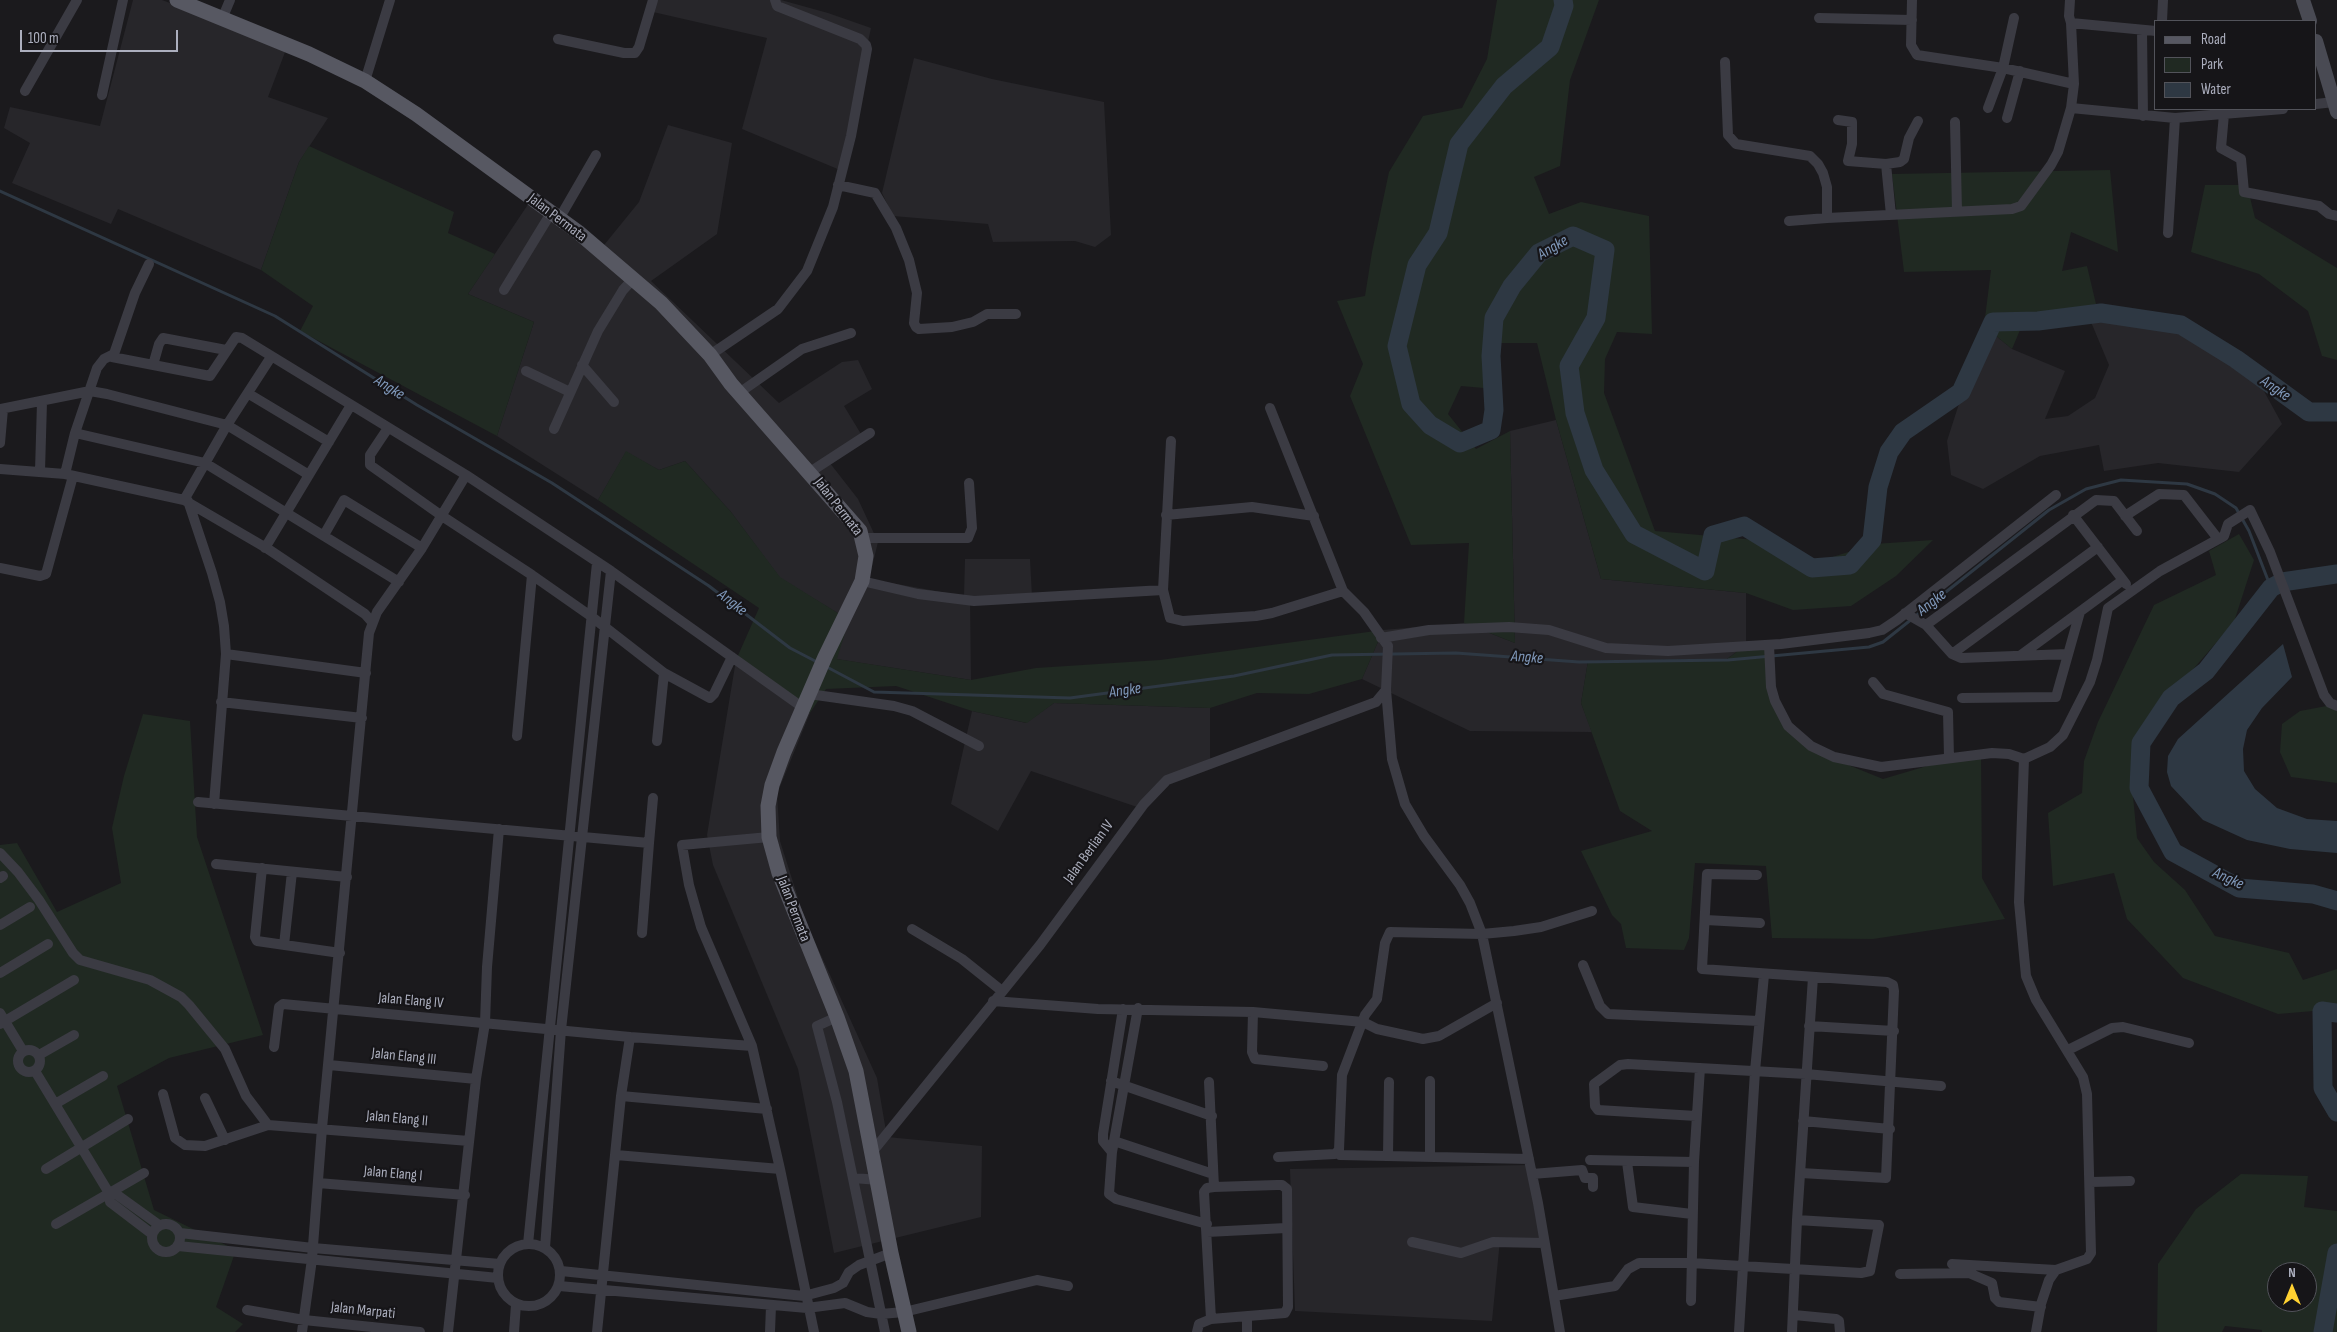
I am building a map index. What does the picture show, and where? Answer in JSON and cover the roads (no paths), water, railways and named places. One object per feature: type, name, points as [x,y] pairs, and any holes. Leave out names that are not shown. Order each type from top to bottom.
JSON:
[{"type":"main road","name":"Jalan Permata","points":[[177,0],[309,54],[366,81],[416,114],[555,216],[634,278],[661,303],[710,355],[739,393],[856,525],[864,538],[866,556],[862,581],[808,695],[772,784],[768,806],[769,837],[779,873],[837,1017],[858,1077],[879,1180],[891,1253],[909,1332]]},
{"type":"main road","points":[[2303,0],[2310,20]]},
{"type":"main road","points":[[2317,44],[2336,107]]},
{"type":"street","points":[[25,90],[77,0]]},
{"type":"street","points":[[102,95],[123,0]]},
{"type":"street","points":[[222,19],[230,0]]},
{"type":"street","points":[[366,81],[390,0]]},
{"type":"street","points":[[558,39],[624,53],[635,53],[639,47],[652,0]]},
{"type":"street","points":[[710,355],[778,308],[806,272],[822,239],[851,136],[866,45],[860,39],[777,6],[775,0]]},
{"type":"street","points":[[1912,0],[1911,45],[1917,55],[2020,71],[2074,84]]},
{"type":"street","points":[[1789,221],[1957,210],[2012,209],[2021,206],[2051,165],[2058,152],[2071,108],[2074,84],[2069,16],[2070,0]]},
{"type":"street","points":[[2162,20],[2163,0]]},
{"type":"street","points":[[1818,18],[1912,20]]},
{"type":"street","points":[[1988,108],[2003,68],[2014,18]]},
{"type":"street","points":[[2071,23],[2154,31]]},
{"type":"street","points":[[2142,30],[2143,116]]},
{"type":"street","points":[[1725,62],[1728,135],[1736,144],[1810,156],[1823,173],[1826,187],[1826,218]]},
{"type":"street","points":[[2007,118],[2020,71]]},
{"type":"street","points":[[2317,104],[2336,107]]},
{"type":"street","points":[[2071,108],[2175,118],[2271,110]]},
{"type":"street","points":[[2224,114],[2221,148],[2241,159],[2244,192],[2320,206],[2328,214],[2337,216]]},
{"type":"street","points":[[2168,233],[2175,118]]},
{"type":"street","points":[[1838,120],[1852,122],[1852,144],[1848,161],[1886,164],[1900,162],[1904,159],[1909,138],[1918,121]]},
{"type":"street","points":[[1955,122],[1957,210]]},
{"type":"street","points":[[504,290],[596,155]]},
{"type":"street","points":[[1886,164],[1891,215]]},
{"type":"street","points":[[838,185],[876,193],[896,228],[909,260],[916,293],[914,323],[916,327],[920,329],[952,327],[973,322],[987,314],[1016,314]]},
{"type":"street","points":[[112,357],[118,346],[135,293],[149,264]]},
{"type":"street","points":[[554,429],[598,331],[623,290],[634,278]]},
{"type":"street","points":[[739,393],[802,349],[851,333]]},
{"type":"street","points":[[0,568],[40,576],[46,574],[69,475],[75,433],[100,362],[112,357],[210,376],[226,350],[239,337],[466,475],[611,571],[732,657],[808,695],[894,706],[912,712],[979,746]]},
{"type":"street","points":[[153,365],[159,344],[163,338],[226,350]]},
{"type":"street","points":[[214,804],[226,654],[220,602],[186,500],[227,425],[272,357]]},
{"type":"street","points":[[582,365],[614,402]]},
{"type":"street","points":[[526,371],[570,392]]},
{"type":"street","points":[[0,443],[2,409],[90,391],[227,425],[308,475]]},
{"type":"street","points":[[249,394],[329,442]]},
{"type":"street","points":[[40,471],[42,402]]},
{"type":"street","points":[[265,548],[351,405]]},
{"type":"street","points":[[1270,408],[1343,591],[1364,612],[1385,642],[1386,690],[1392,759],[1406,804],[1424,836],[1470,903],[1482,934],[1532,1174],[1560,1332]]},
{"type":"street","points":[[388,428],[370,455],[370,465],[442,516],[532,574],[592,617],[664,673],[710,698],[714,694],[732,657]]},
{"type":"street","points":[[75,433],[205,463],[399,582]]},
{"type":"street","points":[[810,472],[870,433]]},
{"type":"street","points":[[1171,441],[1163,590],[1168,614],[1174,620],[1183,621],[1272,613],[1343,591]]},
{"type":"street","points":[[0,469],[69,475],[186,500],[265,548],[365,614],[372,622]]},
{"type":"street","points":[[302,1332],[312,1259],[322,1128],[372,622],[422,548],[466,475]]},
{"type":"street","points":[[864,538],[968,538],[972,528],[969,483]]},
{"type":"street","points":[[2125,516],[2159,494],[2184,495],[2215,535]]},
{"type":"street","points":[[1385,642],[1429,630],[1509,627],[1549,630],[1606,648],[1623,651],[1699,650],[1769,645],[1869,633],[1882,630],[1907,614],[2056,495]]},
{"type":"street","points":[[324,535],[344,500],[422,548]]},
{"type":"street","points":[[1922,623],[2096,500],[2114,501],[2136,531]]},
{"type":"street","points":[[1166,515],[1252,507],[1314,516]]},
{"type":"street","points":[[1769,645],[1772,693],[1788,726],[1811,746],[1834,756],[1881,767],[1992,753],[2009,754],[2024,759],[2050,747],[2063,735],[2090,682],[2097,660],[2108,608],[2174,562],[2224,536],[2226,527],[2241,514],[2252,511],[2270,552],[2324,695],[2330,703],[2337,706]]},
{"type":"street","points":[[2020,656],[2080,612],[2125,584],[2073,515]]},
{"type":"street","points":[[1952,654],[2098,547]]},
{"type":"street","points":[[528,1244],[548,1028],[598,563]]},
{"type":"street","points":[[545,1248],[561,1030],[611,571]]},
{"type":"street","points":[[517,736],[532,574]]},
{"type":"street","points":[[862,581],[918,594],[974,601],[1163,590]]},
{"type":"street","points":[[1962,698],[2056,696],[2080,612]]},
{"type":"street","points":[[1907,614],[1922,623],[1952,654],[1961,658],[2068,654]]},
{"type":"street","points":[[226,654],[366,672]]},
{"type":"street","points":[[657,741],[664,673]]},
{"type":"street","points":[[1873,682],[1883,694],[1948,712],[1949,758]]},
{"type":"street","name":"Jalan Berlian IV","points":[[873,1151],[1040,945],[1144,804],[1167,780],[1376,702],[1386,690]]},
{"type":"street","points":[[221,702],[233,705],[362,718]]},
{"type":"street","points":[[1952,1264],[2056,1270],[2087,1259],[2091,1254],[2091,1182],[2087,1094],[2083,1076],[2036,1000],[2026,976],[2022,954],[2018,902],[2024,759]]},
{"type":"street","points":[[642,933],[653,798]]},
{"type":"street","points":[[198,802],[649,843]]},
{"type":"street","points":[[448,1332],[465,1195],[476,1079],[485,1023],[487,967],[500,829]]},
{"type":"street","points":[[769,837],[682,846],[688,885],[701,927],[752,1046],[780,1169],[804,1296],[814,1332]]},
{"type":"street","points":[[0,853],[18,872],[39,900],[73,953],[80,960],[150,980],[185,1001],[203,1020],[225,1049],[246,1096],[268,1124],[225,1140],[194,1146],[179,1142],[175,1138],[162,1094]]},
{"type":"street","points":[[216,864],[347,877]]},
{"type":"street","points":[[262,868],[255,939],[340,953]]},
{"type":"street","points":[[284,945],[292,872]]},
{"type":"street","points":[[1757,875],[1708,874],[1702,969],[1764,975],[1890,982],[1894,990],[1890,1129],[1886,1178],[1801,1172]]},
{"type":"street","points":[[0,925],[30,907]]},
{"type":"street","points":[[1278,1157],[1335,1154],[1339,1150],[1342,1075],[1365,1015],[1377,999],[1385,942],[1390,932],[1482,934],[1541,927],[1592,911]]},
{"type":"street","points":[[1706,920],[1760,923]]},
{"type":"street","points":[[912,929],[962,959],[1002,991]]},
{"type":"street","points":[[0,973],[48,944]]},
{"type":"street","points":[[1583,965],[1600,1006],[1608,1014],[1759,1021]]},
{"type":"street","points":[[1740,1332],[1755,1071],[1764,975]]},
{"type":"street","points":[[1792,1332],[1797,1220],[1813,977]]},
{"type":"street","points":[[23,1052],[2,1019],[74,980]]},
{"type":"street","points":[[993,1001],[1052,1007],[1253,1012],[1363,1022],[1377,1029],[1423,1040],[1438,1036],[1497,1003]]},
{"type":"street","name":"Jalan Elang IV","points":[[274,1048],[280,1004],[630,1037],[752,1046]]},
{"type":"street","points":[[1138,1008],[1126,1085],[1112,1152],[1108,1190],[1111,1196],[1207,1228],[1286,1228]]},
{"type":"street","points":[[1112,1152],[1103,1141],[1103,1134],[1123,1009]]},
{"type":"street","points":[[1253,1012],[1252,1052],[1255,1059],[1324,1066]]},
{"type":"street","points":[[837,1017],[817,1026],[833,1086],[885,1332]]},
{"type":"street","points":[[1809,1026],[1894,1031]]},
{"type":"street","points":[[2068,1050],[2112,1028],[2123,1027],[2189,1043]]},
{"type":"street","points":[[40,1056],[74,1035]]},
{"type":"street","points":[[597,1332],[621,1096],[630,1037]]},
{"type":"street","points":[[30,1050],[40,1056],[40,1066],[35,1071],[25,1072],[20,1067],[18,1060],[23,1052],[30,1050]]},
{"type":"street","points":[[1696,1116],[1598,1110],[1594,1084],[1624,1064],[1806,1074],[1941,1086]]},
{"type":"street","name":"Jalan Elang III","points":[[329,1065],[476,1079]]},
{"type":"street","points":[[1691,1301],[1694,1162],[1700,1068]]},
{"type":"street","points":[[35,1071],[109,1193],[110,1202],[152,1234]]},
{"type":"street","points":[[55,1104],[103,1076]]},
{"type":"street","points":[[1111,1081],[1212,1116]]},
{"type":"street","points":[[1348,1081],[1344,1155],[1529,1159]]},
{"type":"street","points":[[1430,1081],[1430,1157]]},
{"type":"street","points":[[1210,1082],[1214,1187]]},
{"type":"street","points":[[1388,1156],[1389,1082]]},
{"type":"street","points":[[621,1096],[767,1109]]},
{"type":"street","points":[[205,1098],[225,1140]]},
{"type":"street","points":[[46,1168],[128,1119]]},
{"type":"street","points":[[1803,1121],[1890,1129]]},
{"type":"street","name":"Jalan Elang II","points":[[268,1124],[469,1140]]},
{"type":"street","points":[[1114,1141],[1213,1174]]},
{"type":"street","points":[[616,1155],[780,1169]]},
{"type":"street","points":[[1590,1160],[1694,1162]]},
{"type":"street","points":[[1627,1162],[1633,1207],[1692,1214]]},
{"type":"street","points":[[1532,1174],[1582,1170],[1585,1178],[1593,1178],[1593,1187]]},
{"type":"street","points":[[56,1224],[144,1172]]},
{"type":"street","points":[[853,1178],[879,1180]]},
{"type":"street","points":[[2091,1182],[2130,1181]]},
{"type":"street","name":"Jalan Elang I","points":[[318,1183],[465,1195]]},
{"type":"street","points":[[1197,1332],[1199,1324],[1211,1319],[1246,1318],[1281,1314],[1287,1311],[1287,1189],[1282,1185],[1206,1188],[1204,1192],[1211,1319]]},
{"type":"street","points":[[109,1193],[116,1194],[159,1225],[171,1224],[180,1233],[312,1248],[500,1264]]},
{"type":"street","points":[[1554,1296],[1615,1286],[1628,1269],[1639,1263],[1743,1265],[1795,1270],[1867,1273],[1872,1267],[1879,1225],[1797,1220]]},
{"type":"street","points":[[159,1225],[152,1234],[152,1243],[158,1250],[171,1251],[178,1246],[498,1278]]},
{"type":"street","points":[[178,1246],[180,1233]]},
{"type":"street","points":[[1412,1242],[1461,1253],[1493,1242],[1544,1243]]},
{"type":"street","points":[[528,1244],[545,1248],[556,1257],[561,1271],[559,1286],[551,1298],[538,1306],[531,1307],[516,1304],[504,1294],[498,1278],[500,1264],[514,1248],[528,1244]]},
{"type":"street","points":[[561,1271],[804,1296],[840,1286],[849,1272],[891,1253]]},
{"type":"street","points":[[2036,1332],[2049,1280],[2056,1270]]},
{"type":"street","points":[[1900,1274],[1969,1273],[1992,1283],[1995,1298],[1999,1302],[2041,1307]]},
{"type":"street","points":[[559,1286],[771,1306],[807,1308],[845,1303],[867,1312],[881,1314],[904,1312],[1037,1280],[1068,1286]]},
{"type":"street","points":[[514,1332],[516,1304]]},
{"type":"street","points":[[770,1332],[771,1306]]},
{"type":"street","name":"Jalan Marpati","points":[[248,1310],[304,1320],[420,1332]]},
{"type":"street","points":[[1794,1315],[1836,1319],[1839,1321],[1840,1332]]},
{"type":"street","points":[[1246,1318],[1247,1332]]},
{"type":"water","points":[[2283,644],[2292,677],[2262,708],[2247,730],[2243,749],[2244,771],[2255,789],[2277,808],[2307,819],[2337,821],[2337,853],[2290,849],[2247,840],[2203,820],[2171,786],[2167,772],[2168,756],[2178,739]]},
{"type":"waterway","name":"Angke","points":[[1563,0],[1564,6],[1550,47],[1504,86],[1459,144],[1438,233],[1417,265],[1397,346],[1411,404],[1430,425],[1460,443],[1491,430],[1494,410],[1491,356],[1494,318],[1512,286],[1539,253],[1573,236],[1605,250],[1596,318],[1569,366],[1575,413],[1594,470],[1634,534],[1705,571],[1713,535],[1744,526],[1812,568],[1850,565],[1872,540],[1878,487],[1889,452],[1903,432],[1961,392],[1993,322],[2038,321],[2101,313],[2181,325],[2236,359],[2309,412],[2337,412]]},
{"type":"waterway","name":"Angke","points":[[0,191],[275,316],[417,405],[552,483],[709,586],[790,648],[817,662]]},
{"type":"waterway","name":"Angke","points":[[825,666],[874,692],[1070,698],[1234,676],[1332,655],[1456,653],[1579,662],[1728,660],[1869,647],[1883,642],[2049,510],[2086,489],[2121,480],[2187,484],[2215,494],[2236,508],[2249,531],[2271,588]]},
{"type":"waterway","name":"Angke","points":[[2337,574],[2282,582],[2271,588],[2206,671],[2171,698],[2141,743],[2139,788],[2173,852],[2239,888],[2313,894],[2337,901]]},
{"type":"waterway","name":"Angke","points":[[2337,1013],[2322,1011],[2323,1088],[2337,1112]]},
{"type":"waterway","name":"Angke","points":[[2323,1332],[2337,1253]]}]
